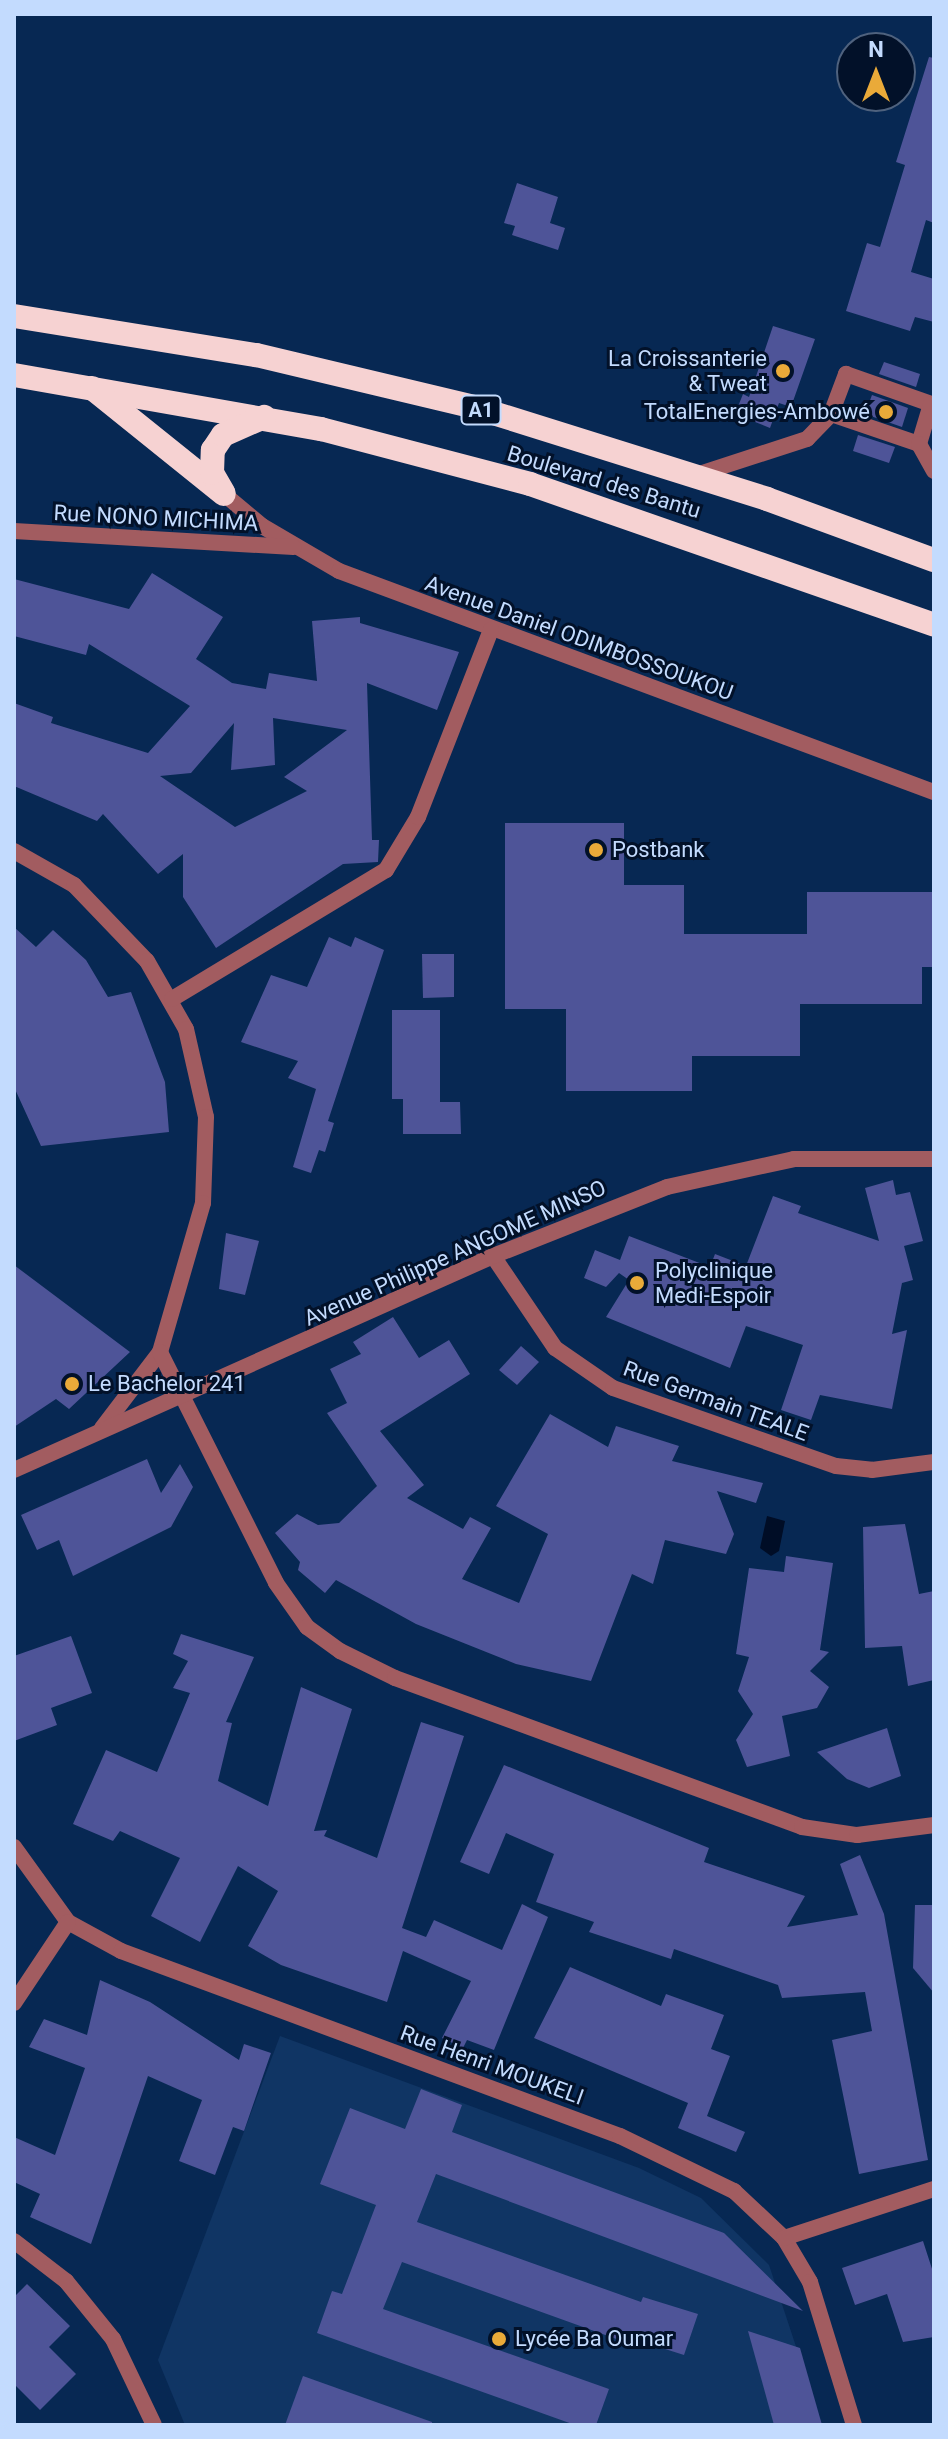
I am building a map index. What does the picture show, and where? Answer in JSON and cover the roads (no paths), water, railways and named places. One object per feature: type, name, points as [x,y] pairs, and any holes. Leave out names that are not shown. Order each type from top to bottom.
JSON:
[{"type":"highway","name":"Boulevard des Bantu","points":[[14,316],[189,342],[362,379],[694,475],[934,560]]},
{"type":"highway","name":"Boulevard des Bantu","points":[[14,375],[87,384],[264,417],[530,484],[934,625]]},
{"type":"highway","points":[[87,384],[224,494]]},
{"type":"highway","points":[[224,494],[212,473],[213,450],[223,435],[264,417]]},
{"type":"street","points":[[694,475],[791,447],[831,414],[846,374],[931,404],[919,444]]},
{"type":"street","points":[[831,414],[919,444],[934,471]]},
{"type":"street","name":"Avenue Daniel ODIMBOSSOUKOU","points":[[224,494],[295,548],[491,630],[934,792]]},
{"type":"street","name":"Rue NONO MICHIMA","points":[[14,531],[295,548]]},
{"type":"street","points":[[172,999],[386,870],[418,817],[491,630]]},
{"type":"street","points":[[14,851],[95,903],[123,929],[172,999],[201,1087],[206,1166],[197,1232],[160,1352],[98,1432]]},
{"type":"street","name":"Avenue Philippe ANGOME MINSO","points":[[14,1470],[98,1432],[185,1398],[493,1256],[641,1196],[745,1167],[838,1156],[934,1159]]},
{"type":"street","name":"Rue Germain TEALE","points":[[493,1256],[555,1348],[613,1388],[836,1466],[872,1470],[934,1462]]},
{"type":"street","points":[[160,1352],[289,1604],[340,1651],[395,1678],[802,1827],[857,1835],[934,1825]]},
{"type":"street","name":"Rue Henri MOUKELI","points":[[14,1847],[68,1922],[148,1961],[669,2156],[734,2191],[784,2238],[810,2282],[854,2425]]},
{"type":"street","points":[[14,2003],[68,1922]]},
{"type":"street","points":[[784,2238],[934,2189]]},
{"type":"street","points":[[14,2241],[66,2281],[113,2339],[154,2425]]},
{"type":"place","name":"La Croissanterie & Tweat","points":[[783,371]]},
{"type":"place","name":"TotalEnergies-Ambowé","points":[[886,412]]},
{"type":"place","name":"Postbank","points":[[596,850]]},
{"type":"place","name":"Polyclinique Medi-Espoir","points":[[637,1283]]},
{"type":"place","name":"Le Bachelor 241","points":[[72,1384]]},
{"type":"place","name":"Lycée Ba Oumar","points":[[499,2339]]}]
